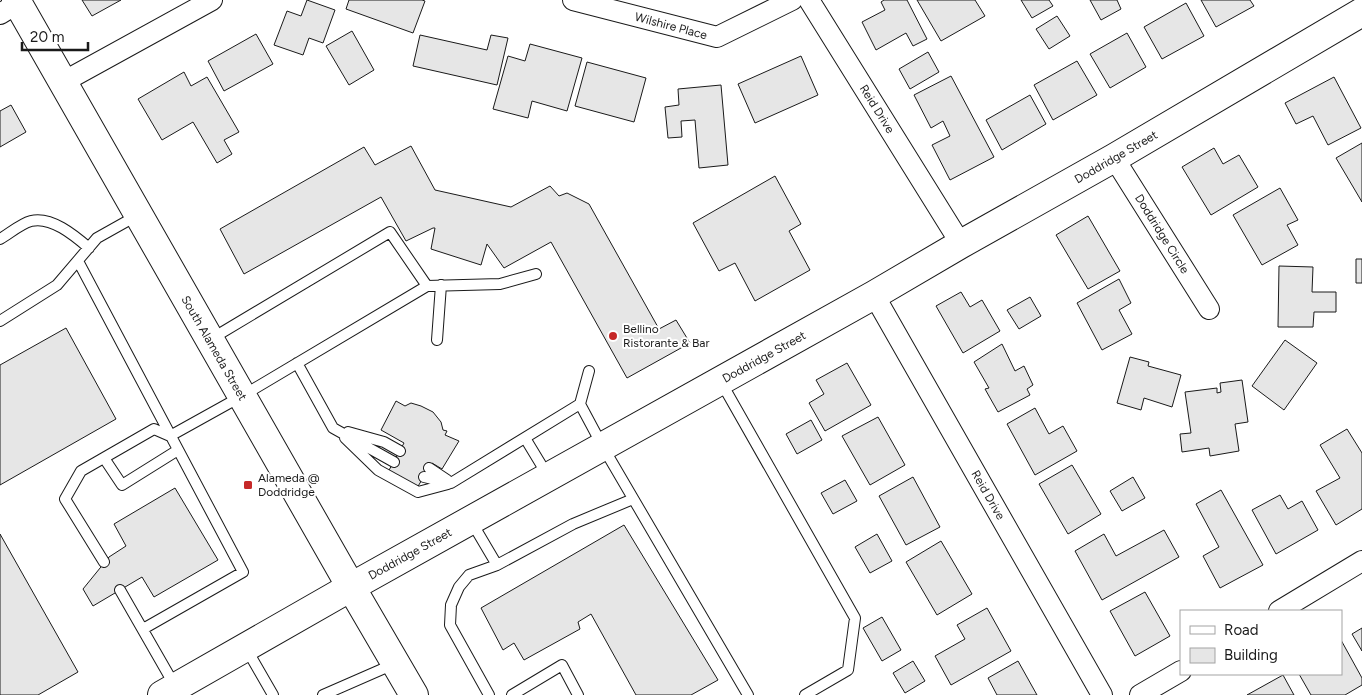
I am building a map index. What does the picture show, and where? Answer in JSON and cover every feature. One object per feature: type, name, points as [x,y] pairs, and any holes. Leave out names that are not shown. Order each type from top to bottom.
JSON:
[{"type":"main road","name":"South Alameda Street","points":[[11,6],[63,82],[414,695]]},
{"type":"main road","name":"Doddridge Street","points":[[169,691],[1359,20]]},
{"type":"street","points":[[63,82],[212,0]]},
{"type":"street","name":"Wilshire Place","points":[[573,0],[717,37],[792,0]]},
{"type":"street","name":"Reid Drive","points":[[809,0],[961,244]]},
{"type":"street","name":"Doddridge Circle","points":[[1114,158],[1209,309]]},
{"type":"street","name":"Reid Drive","points":[[874,295],[1102,695]]},
{"type":"street","points":[[1281,610],[1362,561]]},
{"type":"street","points":[[1140,695],[1180,672]]},
{"type":"lane","points":[[0,321],[57,285],[97,238],[139,214]]},
{"type":"lane","points":[[0,239],[29,222],[43,220],[71,232],[89,248]]},
{"type":"lane","points":[[210,340],[390,232],[427,286]]},
{"type":"lane","points":[[78,261],[244,572],[143,629]]},
{"type":"lane","points":[[170,436],[242,396],[427,286],[500,284],[536,274]]},
{"type":"lane","points":[[437,340],[441,285]]},
{"type":"lane","points":[[297,363],[333,428],[378,470],[418,492],[451,483],[580,404],[589,371]]},
{"type":"lane","points":[[720,381],[855,618],[848,670],[805,695]]},
{"type":"lane","points":[[580,404],[633,499],[748,695]]},
{"type":"lane","points":[[333,428],[384,442],[400,451]]},
{"type":"lane","points":[[333,428],[394,462]]},
{"type":"lane","points":[[104,562],[65,499],[81,471],[154,429],[170,436]]},
{"type":"lane","points":[[525,438],[549,477]]},
{"type":"lane","points":[[104,458],[122,485],[178,450]]},
{"type":"lane","points":[[426,472],[451,483]]},
{"type":"lane","points":[[490,695],[450,625],[451,605],[459,587],[469,575],[497,565],[573,524],[633,499]]},
{"type":"lane","points":[[471,520],[497,565]]},
{"type":"lane","points":[[120,590],[143,629],[169,691]]},
{"type":"lane","points":[[246,647],[273,695]]},
{"type":"lane","points":[[323,695],[334,693],[395,663]]},
{"type":"lane","points":[[512,695],[562,665],[578,695]]},
{"type":"building","points":[[82,0],[121,0],[92,16]]},
{"type":"building","points":[[307,0],[335,10],[323,43],[309,38],[303,55],[274,45],[287,11],[301,16]]},
{"type":"building","points":[[349,0],[425,1],[413,33],[346,9]]},
{"type":"building","points":[[884,0],[907,0],[927,39],[913,46],[906,33],[876,50],[862,22],[885,10],[881,2]]},
{"type":"building","points":[[917,0],[975,0],[985,16],[941,41]]},
{"type":"building","points":[[1021,0],[1049,0],[1053,6],[1032,18]]},
{"type":"building","points":[[1090,0],[1117,0],[1121,9],[1101,20]]},
{"type":"building","points":[[1201,0],[1250,0],[1254,6],[1216,27]]},
{"type":"building","points":[[1186,3],[1204,36],[1162,59],[1144,27]]},
{"type":"building","points":[[1057,16],[1070,36],[1049,49],[1036,29]]},
{"type":"building","points":[[352,31],[374,70],[349,85],[326,46]]},
{"type":"building","points":[[1127,33],[1146,67],[1110,88],[1090,54]]},
{"type":"building","points":[[256,34],[273,64],[224,91],[208,61]]},
{"type":"building","points":[[420,35],[487,50],[491,35],[508,38],[497,85],[413,66]]},
{"type":"building","points":[[530,44],[582,58],[567,111],[532,101],[528,118],[493,109],[508,56],[525,61]]},
{"type":"building","points":[[928,52],[939,72],[910,89],[899,69]]},
{"type":"building","points":[[801,56],[818,95],[755,123],[738,84]]},
{"type":"building","points":[[1077,61],[1097,95],[1053,120],[1034,85]]},
{"type":"building","points":[[587,62],[646,78],[634,122],[575,106]]},
{"type":"building","points":[[184,72],[191,86],[207,77],[239,132],[224,140],[232,154],[217,163],[193,122],[162,140],[138,99]]},
{"type":"building","points":[[951,76],[994,157],[950,180],[932,145],[950,136],[943,121],[931,128],[914,95]]},
{"type":"building","points":[[1334,77],[1361,128],[1328,145],[1313,116],[1296,124],[1285,103]]},
{"type":"building","points":[[721,85],[728,165],[699,168],[695,120],[681,121],[682,137],[668,138],[665,107],[679,105],[678,89]]},
{"type":"building","points":[[1030,95],[1046,124],[1002,150],[986,120]]},
{"type":"building","points":[[11,105],[26,132],[0,147],[0,111]]},
{"type":"building","points":[[1362,143],[1362,202],[1336,158]]},
{"type":"building","points":[[411,146],[435,190],[511,207],[550,186],[559,196],[567,193],[589,204],[659,329],[676,320],[690,343],[627,378],[551,242],[504,268],[487,244],[481,265],[431,249],[435,228],[406,241],[381,197],[244,274],[220,229],[364,147],[375,165]]},
{"type":"building","points":[[1214,148],[1223,164],[1239,155],[1258,187],[1211,215],[1182,167]]},
{"type":"building","points":[[775,176],[801,224],[789,231],[810,270],[755,301],[735,263],[719,271],[693,223]]},
{"type":"building","points":[[1280,188],[1298,220],[1287,225],[1298,245],[1262,265],[1233,215]]},
{"type":"building","points":[[1088,216],[1120,271],[1088,289],[1056,235]]},
{"type":"building","points":[[1356,259],[1362,259],[1362,283],[1356,283]]},
{"type":"building","points":[[1279,266],[1313,267],[1312,292],[1336,292],[1336,312],[1314,312],[1313,327],[1278,327]]},
{"type":"building","points":[[1119,279],[1131,303],[1119,310],[1132,334],[1102,350],[1077,303]]},
{"type":"building","points":[[961,292],[970,307],[982,300],[1000,331],[963,353],[936,306]]},
{"type":"building","points":[[1030,297],[1041,316],[1019,329],[1007,310]]},
{"type":"building","points":[[66,328],[116,419],[0,485],[0,365]]},
{"type":"building","points":[[1285,340],[1317,363],[1284,410],[1252,386]]},
{"type":"building","points":[[1002,344],[1015,371],[1024,366],[1033,385],[1027,389],[1030,395],[998,412],[985,389],[989,388],[974,362]]},
{"type":"building","points":[[1130,357],[1149,362],[1148,366],[1181,375],[1172,407],[1144,398],[1141,410],[1117,403]]},
{"type":"building","points":[[847,363],[871,405],[825,431],[809,403],[824,394],[816,380]]},
{"type":"building","points":[[1242,380],[1248,422],[1235,424],[1239,451],[1210,456],[1209,448],[1182,452],[1180,434],[1191,433],[1185,392],[1217,388],[1217,393],[1221,392],[1220,383]]},
{"type":"building","points":[[396,401],[405,406],[411,403],[433,412],[441,422],[443,430],[447,431],[445,435],[459,441],[442,469],[432,463],[417,488],[388,472],[404,443],[381,430]]},
{"type":"building","points":[[1035,408],[1049,434],[1063,426],[1077,451],[1035,475],[1007,424]]},
{"type":"building","points":[[878,417],[905,465],[870,485],[842,436]]},
{"type":"building","points":[[811,420],[822,440],[797,454],[786,434]]},
{"type":"building","points":[[1347,429],[1362,453],[1362,509],[1336,525],[1316,491],[1340,478],[1320,445]]},
{"type":"building","points":[[1072,465],[1101,514],[1068,534],[1039,484]]},
{"type":"building","points":[[913,477],[940,527],[906,545],[879,496]]},
{"type":"building","points":[[1133,477],[1145,498],[1122,511],[1110,491]]},
{"type":"building","points":[[845,480],[857,501],[833,514],[821,493]]},
{"type":"building","points":[[175,488],[218,560],[154,597],[142,577],[93,606],[83,589],[109,557],[126,546],[114,524]]},
{"type":"building","points":[[1221,490],[1263,565],[1220,588],[1203,556],[1219,547],[1196,504]]},
{"type":"building","points":[[1280,495],[1288,509],[1302,501],[1318,530],[1276,554],[1252,510]]},
{"type":"building","points":[[624,525],[718,680],[691,695],[636,695],[591,614],[578,622],[580,629],[524,660],[514,643],[503,650],[481,608]]},
{"type":"building","points":[[1164,530],[1179,557],[1102,600],[1075,551],[1104,534],[1116,556]]},
{"type":"building","points":[[0,534],[78,672],[38,695],[0,695]]},
{"type":"building","points":[[877,534],[892,561],[870,573],[855,547]]},
{"type":"building","points":[[941,541],[972,594],[937,615],[906,562]]},
{"type":"building","points":[[1145,592],[1170,636],[1135,656],[1110,611]]},
{"type":"building","points":[[987,608],[1011,651],[951,685],[935,656],[965,639],[957,625]]},
{"type":"building","points":[[882,617],[901,650],[882,661],[863,628]]},
{"type":"building","points":[[1362,628],[1362,651],[1352,634]]},
{"type":"building","points":[[1342,642],[1362,678],[1362,685],[1345,695],[1311,695],[1300,675],[1342,675]]},
{"type":"building","points":[[913,661],[925,681],[905,693],[893,673]]},
{"type":"building","points":[[1018,661],[1037,695],[997,695],[988,678]]},
{"type":"building","points":[[1283,675],[1294,695],[1247,695]]},
{"type":"place","name":"Bellino Ristorante & Bar","points":[[613,336]]},
{"type":"place","name":"Alameda @ Doddridge","points":[[248,485]]}]
